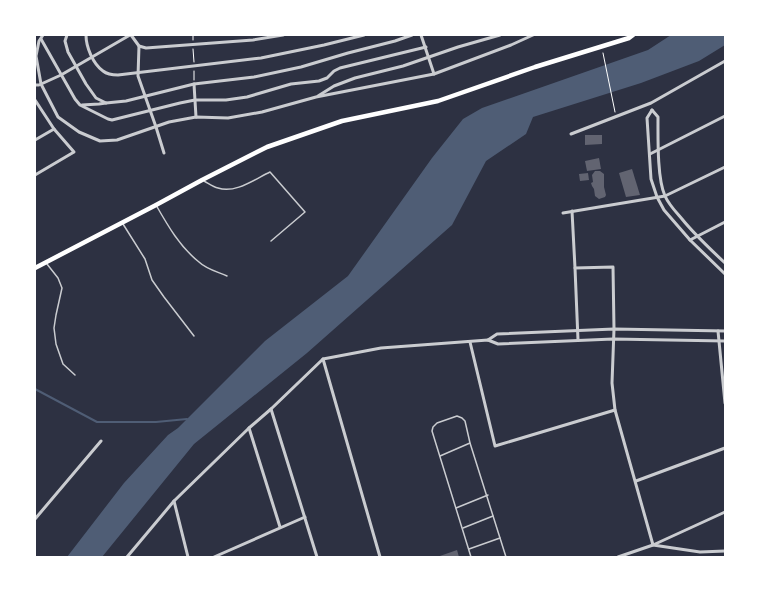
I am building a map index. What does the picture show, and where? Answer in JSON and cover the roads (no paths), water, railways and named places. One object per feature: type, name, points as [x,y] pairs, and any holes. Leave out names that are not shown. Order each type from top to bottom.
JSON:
[{"type":"main road","points":[[35,268],[267,147],[342,121],[438,101],[633,35]]},
{"type":"street","points":[[43,35],[42,39],[39,41],[36,56],[40,84],[58,117],[79,132],[100,141],[117,140],[169,122],[196,117],[228,118],[262,112],[316,97],[434,74],[511,45],[533,35]]},
{"type":"street","points":[[67,35],[65,41],[68,52],[86,84],[96,98],[106,102]]},
{"type":"street","points":[[86,35],[86,43],[98,67],[103,72],[118,75],[262,58],[331,44],[364,35]]},
{"type":"street","points":[[35,85],[61,75],[130,35],[139,46],[146,48],[254,40],[283,35]]},
{"type":"street","points":[[80,105],[126,100],[194,84],[254,77],[301,67],[412,35]]},
{"type":"street","points":[[421,35],[434,74]]},
{"type":"street","points":[[316,97],[334,86],[355,78],[403,66],[458,47],[500,35]]},
{"type":"street","points":[[42,39],[61,75],[80,105],[112,120],[180,102],[195,100],[226,100],[247,97],[291,84],[319,81],[327,78],[340,68],[426,48]]},
{"type":"street","points":[[139,46],[138,72],[164,153]]},
{"type":"street","points":[[571,134],[651,103],[725,62]]},
{"type":"street","points":[[194,84],[196,117]]},
{"type":"street","points":[[35,100],[54,129],[74,152],[35,175]]},
{"type":"street","points":[[651,103],[652,110],[658,117],[662,187],[665,196],[670,206],[697,237],[725,263]]},
{"type":"street","points":[[652,110],[647,118],[651,179],[657,198],[664,210],[690,240],[725,274]]},
{"type":"street","points":[[650,154],[725,116]]},
{"type":"street","points":[[35,140],[54,129]]},
{"type":"street","points":[[563,213],[665,196],[725,167]]},
{"type":"street","points":[[572,211],[578,340]]},
{"type":"street","points":[[690,240],[725,222]]},
{"type":"street","points":[[575,268],[613,267],[614,329],[612,383],[615,410],[653,545]]},
{"type":"street","points":[[127,557],[174,501],[323,359],[381,348],[488,340],[497,334],[614,329],[725,331]]},
{"type":"street","points":[[718,331],[725,403]]},
{"type":"street","points":[[488,340],[498,344],[613,339],[725,341]]},
{"type":"street","points":[[470,342],[495,446],[615,410]]},
{"type":"street","points":[[323,359],[380,557]]},
{"type":"street","points":[[271,409],[317,557]]},
{"type":"street","points":[[249,428],[280,527]]},
{"type":"street","points":[[35,519],[101,441]]},
{"type":"street","points":[[636,481],[725,448]]},
{"type":"street","points":[[174,501],[188,557]]},
{"type":"street","points":[[618,557],[653,545],[725,512]]},
{"type":"street","points":[[214,557],[305,517]]},
{"type":"street","points":[[653,545],[700,552],[725,551]]},
{"type":"lane","points":[[202,180],[218,188],[238,188],[270,172],[305,212],[271,241]]},
{"type":"lane","points":[[156,205],[174,236],[190,254],[202,265],[226,276]]},
{"type":"lane","points":[[122,222],[145,259],[152,280],[194,336]]},
{"type":"lane","points":[[45,263],[58,278],[62,288],[54,328],[56,344],[63,364],[75,375]]},
{"type":"lane","points":[[472,557],[432,431],[433,427],[437,423],[457,416],[465,421],[470,443],[488,495],[506,557]]},
{"type":"lane","points":[[440,456],[470,443]]},
{"type":"lane","points":[[456,508],[488,495]]},
{"type":"lane","points":[[463,528],[493,516]]},
{"type":"lane","points":[[469,549],[500,538]]},
{"type":"water","points":[[671,35],[725,35],[725,45],[699,61],[641,83],[533,117],[526,134],[486,161],[452,225],[307,353],[194,444],[102,557],[67,557],[124,483],[168,435],[178,428],[265,341],[348,276],[432,158],[463,119],[482,108],[648,50]]},
{"type":"waterway","points":[[35,389],[97,422],[156,422],[187,419]]}]
